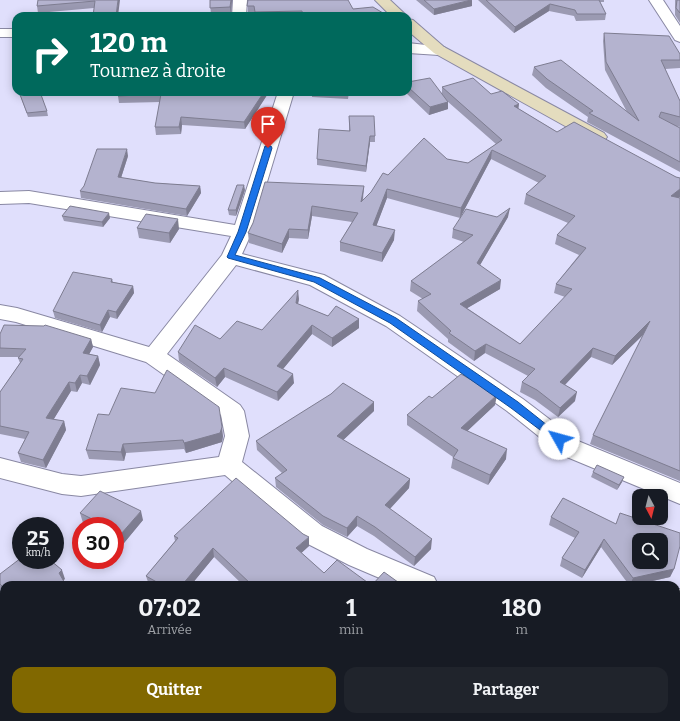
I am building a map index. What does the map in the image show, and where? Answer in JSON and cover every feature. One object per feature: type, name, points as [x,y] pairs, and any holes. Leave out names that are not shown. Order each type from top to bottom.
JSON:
[{"type":"main road","points":[[382,0],[396,12]]},
{"type":"main road","points":[[412,26],[439,50],[611,144]]},
{"type":"street","points":[[239,12],[240,0]]},
{"type":"street","points":[[656,0],[680,38]]},
{"type":"street","points":[[0,33],[12,33]]},
{"type":"street","points":[[412,48],[439,50]]},
{"type":"street","points":[[154,356],[231,257],[242,232],[285,96]]},
{"type":"street","points":[[0,198],[29,197],[242,232]]},
{"type":"street","points":[[231,257],[296,273],[317,280],[393,321],[413,334],[515,405],[570,448],[680,494]]},
{"type":"street","points":[[0,312],[17,315],[154,356],[232,411],[237,436],[229,465]]},
{"type":"street","points":[[0,468],[62,484],[81,486],[229,465],[313,534],[358,557],[415,581]]},
{"type":"building","points":[[38,0],[118,0],[116,12],[94,12],[95,1],[37,6]]},
{"type":"building","points":[[210,0],[231,0],[230,7],[210,8]]},
{"type":"building","points":[[248,0],[348,0],[353,9],[373,7],[381,12],[255,12],[254,6],[247,6]]},
{"type":"building","points":[[424,0],[471,0],[434,9]]},
{"type":"building","points":[[486,0],[599,0],[606,14],[577,14],[575,10],[550,4],[515,27]]},
{"type":"building","points":[[677,0],[680,0],[680,13],[676,8]]},
{"type":"building","points":[[604,33],[669,36],[680,54],[680,60],[661,60],[680,101],[680,117],[661,112],[659,117],[680,128],[680,162],[589,113],[593,111],[547,79],[534,67],[561,60],[639,121],[606,62]]},
{"type":"building","points":[[430,78],[448,102],[430,107],[412,91],[412,81]]},
{"type":"building","points":[[473,78],[491,94],[502,91],[519,104],[514,106],[557,132],[574,122],[680,178],[680,189],[671,196],[680,198],[680,471],[593,435],[650,321],[615,356],[593,348],[560,382],[577,392],[560,408],[537,390],[522,382],[535,369],[486,344],[475,351],[449,333],[451,331],[418,301],[431,294],[411,281],[473,235],[453,229],[466,209],[497,217],[510,208],[477,263],[501,280],[460,304],[520,344],[572,289],[556,284],[586,248],[557,235],[575,216],[526,194],[546,176],[492,150],[461,208],[387,189],[373,225],[395,230],[382,253],[340,242],[358,213],[312,206],[308,230],[289,229],[282,244],[248,233],[253,223],[265,182],[364,186],[361,202],[371,192],[383,173],[388,175],[424,138],[447,159],[468,163],[502,140],[442,87]]},
{"type":"building","points":[[21,96],[41,96],[47,111],[27,113]]},
{"type":"building","points":[[161,96],[261,96],[244,122],[181,117],[179,127],[155,127]]},
{"type":"building","points":[[349,116],[374,116],[375,136],[370,136],[366,166],[317,159],[319,129],[350,131]]},
{"type":"building","points":[[97,149],[127,149],[118,177],[155,183],[200,186],[186,209],[80,191],[84,186]]},
{"type":"building","points":[[237,185],[244,185],[236,210],[228,210]]},
{"type":"building","points":[[70,206],[109,213],[102,222],[62,216]]},
{"type":"building","points":[[146,214],[178,219],[169,233],[137,228]]},
{"type":"building","points":[[73,272],[112,279],[111,282],[133,286],[116,312],[108,310],[100,325],[53,311]]},
{"type":"building","points":[[298,290],[296,303],[328,316],[336,306],[359,319],[332,338],[312,325],[277,366],[293,374],[277,392],[224,368],[215,378],[178,352],[195,325],[220,339],[237,321],[262,330]]},
{"type":"building","points":[[4,325],[45,325],[91,339],[83,353],[98,356],[87,376],[80,375],[75,383],[69,382],[46,418],[64,421],[43,460],[18,453],[29,432],[0,426],[0,392],[23,359],[18,358],[26,349],[0,348],[0,334]]},
{"type":"building","points":[[167,370],[219,407],[222,427],[220,433],[184,443],[183,440],[123,444],[121,452],[86,450],[98,414],[109,415],[121,388],[155,393]]},
{"type":"building","points":[[461,374],[497,395],[461,428],[507,449],[490,475],[453,458],[458,450],[407,415],[429,396],[432,398]]},
{"type":"building","points":[[343,383],[374,402],[337,436],[410,479],[385,505],[432,539],[415,557],[375,527],[357,516],[347,528],[323,516],[275,478],[287,470],[256,441],[331,394]]},
{"type":"building","points":[[597,465],[624,477],[619,485],[593,472]]},
{"type":"building","points":[[236,478],[303,534],[309,537],[296,548],[324,573],[337,560],[366,581],[248,581],[213,548],[185,581],[155,581],[146,576],[178,538],[174,536]]},
{"type":"building","points":[[100,491],[141,511],[124,531],[124,517],[88,517],[80,513]]},
{"type":"building","points":[[563,498],[616,524],[620,513],[632,517],[632,525],[656,525],[680,533],[680,546],[674,569],[633,578],[604,539],[585,570],[562,558],[579,532],[551,517]]},
{"type":"building","points":[[12,565],[12,569],[61,569],[62,570],[59,573],[64,581],[0,581],[0,574]]},
{"type":"building","points":[[384,572],[396,581],[376,581]]},
{"type":"route","points":[[268,148],[242,232],[231,257],[296,273],[317,280],[393,321],[515,405],[559,439]]}]
